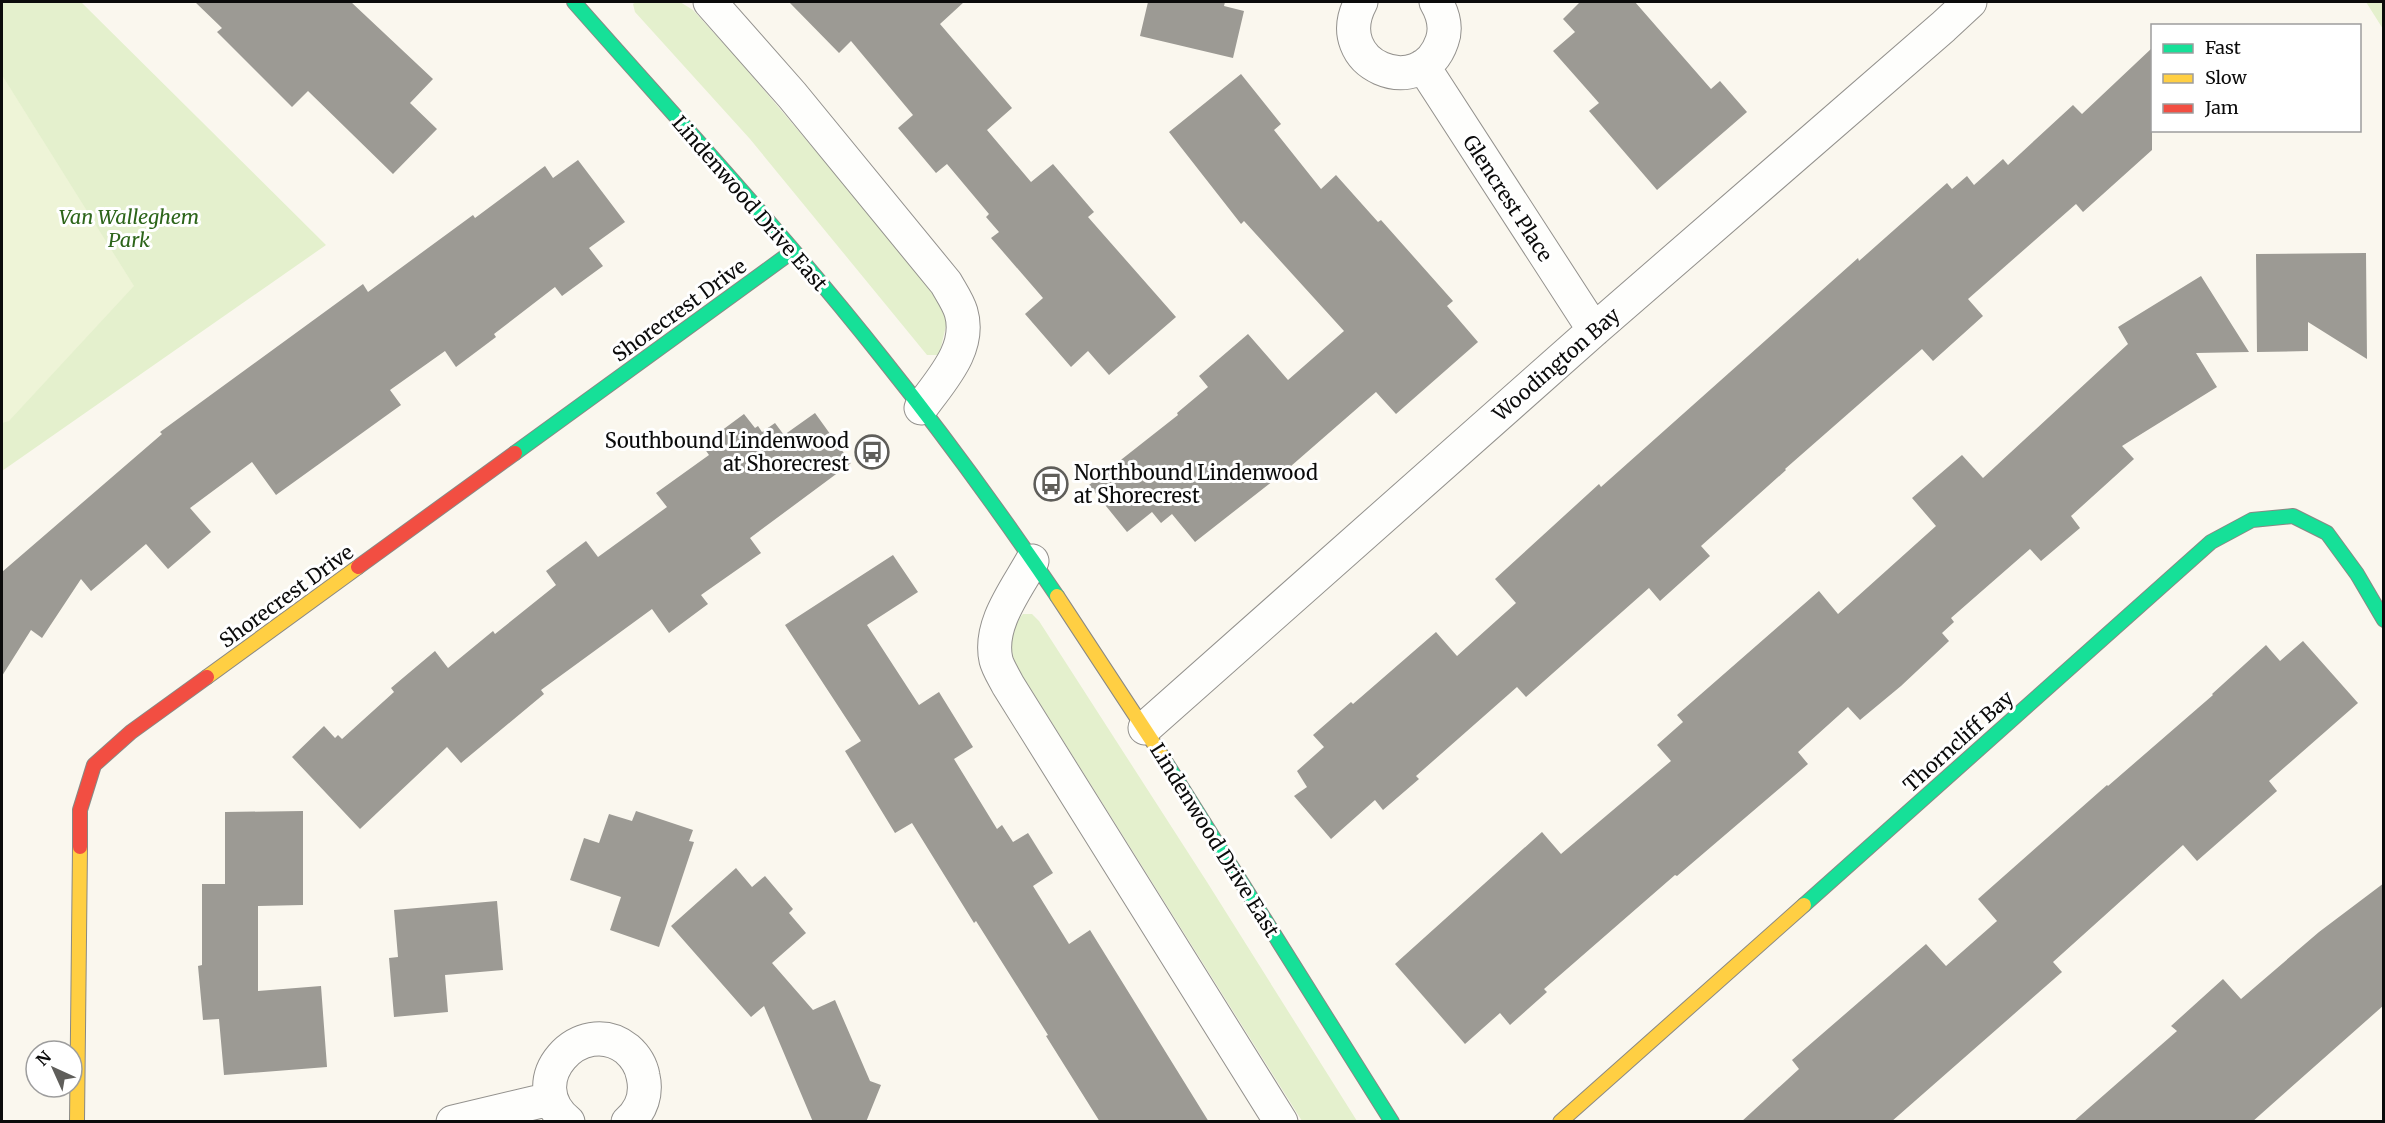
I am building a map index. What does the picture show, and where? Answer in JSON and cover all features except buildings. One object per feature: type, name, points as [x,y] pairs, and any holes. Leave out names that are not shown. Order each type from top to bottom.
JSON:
[{"type":"street","name":"Lindenwood Drive East","points":[[574,2],[793,251],[921,408],[1032,561],[1145,728],[1392,1122]]},
{"type":"street","points":[[710,2],[792,95],[946,283],[961,312],[964,332],[956,357],[921,408]]},
{"type":"street","points":[[1361,2],[1354,19],[1353,35],[1359,50],[1369,62],[1382,71],[1400,74],[1423,66],[1439,50],[1444,34],[1444,18],[1436,2]]},
{"type":"street","name":"Woodington Bay","points":[[1145,728],[1594,330],[1970,2]]},
{"type":"street","name":"Glencrest Place","points":[[1423,66],[1594,330]]},
{"type":"street","name":"Shorecrest Drive","points":[[77,1122],[80,810],[94,765],[141,724],[793,251]]},
{"type":"street","name":"Thorncliff Bay","points":[[1560,1122],[2211,542],[2252,520],[2293,516],[2327,533],[2357,574],[2384,620]]},
{"type":"street","points":[[1032,561],[1000,619],[996,634],[996,659],[1008,685],[1281,1122]]},
{"type":"street","points":[[453,1122],[559,1111],[549,1081],[556,1064],[567,1051],[580,1042],[596,1038],[612,1041],[634,1055],[642,1070],[645,1086],[641,1107],[628,1122]]},
{"type":"green space","name":"Van Walleghem Park","points":[[2,2],[81,2],[326,245],[2,471]]},
{"type":"green space","points":[[636,2],[680,2],[693,10],[735,56],[937,299],[947,322],[939,355],[927,355],[750,139],[635,12],[633,4]]},
{"type":"green space","points":[[2366,2],[2383,2],[2383,29]]},
{"type":"green space","points":[[2,75],[134,286],[9,421],[2,423]]},
{"type":"green space","points":[[1023,614],[1032,614],[1039,621],[1357,1121],[1302,1121],[1017,667],[1012,642],[1014,629]]},
{"type":"traffic: fast","points":[[574,2],[731,178],[846,313],[994,505],[1057,596]]},
{"type":"traffic: fast","points":[[515,453],[793,251]]},
{"type":"traffic: fast","points":[[1804,905],[2211,542],[2252,520],[2293,516],[2327,533],[2357,574],[2384,620]]},
{"type":"traffic: fast","points":[[1162,756],[1392,1122]]},
{"type":"traffic: slow","points":[[207,677],[358,567]]},
{"type":"traffic: slow","points":[[1057,596],[1162,756]]},
{"type":"traffic: slow","points":[[77,1122],[80,847]]},
{"type":"traffic: slow","points":[[1560,1122],[1804,905]]},
{"type":"traffic: jam","points":[[358,567],[515,453]]},
{"type":"traffic: jam","points":[[80,847],[80,810],[94,765],[131,732],[207,677]]},
{"type":"place","name":"Southbound Lindenwood at Shorecrest","points":[[872,452]]},
{"type":"place","name":"Northbound Lindenwood at Shorecrest","points":[[1051,484]]}]
